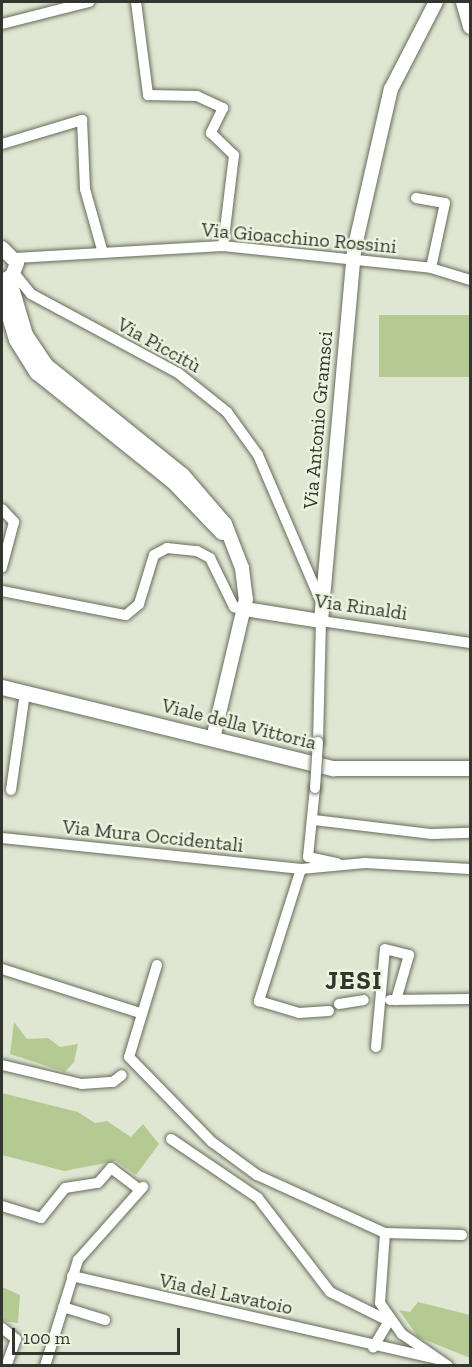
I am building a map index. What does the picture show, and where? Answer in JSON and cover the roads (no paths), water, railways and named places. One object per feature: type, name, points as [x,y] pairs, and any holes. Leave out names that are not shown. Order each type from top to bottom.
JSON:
[{"type":"main road","name":"Viale della Vittoria","points":[[2,687],[354,771],[471,768]]},
{"type":"street","points":[[2,24],[89,2]]},
{"type":"street","points":[[136,2],[148,95],[197,96],[223,108],[212,133],[234,155],[223,246]]},
{"type":"street","name":"Via Antonio Gramsci","points":[[343,865],[308,857],[314,820],[324,571],[352,262],[391,89],[436,2]]},
{"type":"street","points":[[463,2],[471,27]]},
{"type":"street","points":[[2,144],[82,120],[85,189],[103,253]]},
{"type":"street","points":[[416,198],[445,203],[431,268]]},
{"type":"street","name":"Via Gioacchino Rossini","points":[[15,258],[223,246],[352,262],[431,268],[471,280]]},
{"type":"street","points":[[2,247],[15,258],[8,277],[26,335],[46,365],[197,488],[225,524],[237,554],[240,608],[213,739]]},
{"type":"street","name":"Via Piccitù","points":[[8,277],[31,294],[178,373],[227,412],[258,455],[304,572],[322,604]]},
{"type":"street","points":[[2,293],[16,340],[37,373],[189,495],[237,554]]},
{"type":"street","points":[[2,509],[14,522],[2,567]]},
{"type":"street","points":[[2,591],[126,615],[139,604],[154,555],[167,548],[197,551],[210,558],[240,608]]},
{"type":"street","points":[[304,572],[314,576],[324,571]]},
{"type":"street","name":"Via Rinaldi","points":[[240,608],[471,643]]},
{"type":"street","points":[[11,790],[25,693]]},
{"type":"street","points":[[314,820],[432,834],[471,832]]},
{"type":"street","name":"Via Mura Occidentali","points":[[2,838],[301,869],[343,865]]},
{"type":"street","points":[[343,865],[471,869]]},
{"type":"street","points":[[301,869],[259,1001],[299,1013],[329,1011]]},
{"type":"street","points":[[376,1047],[373,1000],[385,949],[409,955],[400,1000]]},
{"type":"street","points":[[124,1069],[157,965]]},
{"type":"street","points":[[2,969],[140,1013]]},
{"type":"street","points":[[339,1004],[373,1000],[471,999]]},
{"type":"street","points":[[2,1065],[82,1084],[124,1069],[161,1084],[195,1127],[236,1160],[385,1233],[462,1235]]},
{"type":"street","points":[[171,1139],[258,1198],[330,1292],[389,1321],[436,1359],[448,1365]]},
{"type":"street","points":[[2,1206],[41,1218],[65,1188],[98,1183],[111,1168],[141,1188],[78,1260],[45,1365]]},
{"type":"street","points":[[385,1233],[380,1303],[389,1321]]},
{"type":"street","name":"Via del Lavatoio","points":[[72,1276],[283,1323],[373,1348],[436,1359]]},
{"type":"street","points":[[63,1307],[105,1320]]},
{"type":"street","points":[[373,1348],[389,1321]]},
{"type":"street","points":[[2,1328],[16,1339],[6,1365]]},
{"type":"district","name":"JESI","points":[[354,981]]}]
